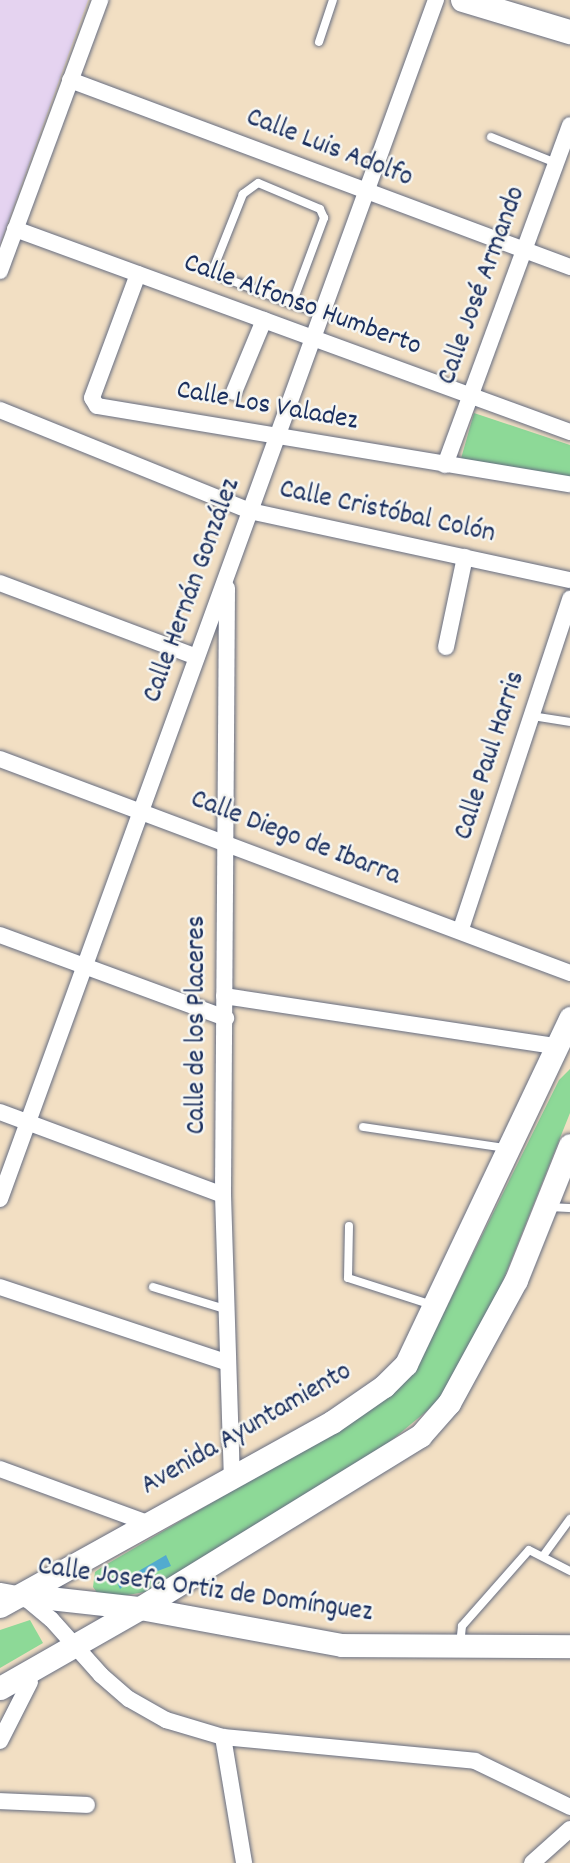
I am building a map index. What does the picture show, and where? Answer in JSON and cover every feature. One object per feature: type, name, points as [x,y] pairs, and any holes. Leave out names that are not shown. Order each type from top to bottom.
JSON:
[{"type":"main road","points":[[463,0],[570,32]]},
{"type":"main road","name":"Avenida Ayuntamiento","points":[[0,1606],[11,1593],[332,1422],[384,1386],[405,1364],[508,1148],[563,1045],[570,1018]]},
{"type":"main road","points":[[0,1688],[140,1608],[421,1436],[449,1403],[516,1280],[570,1145]]},
{"type":"main road","name":"Calle Josefa Ortiz de Domínguez","points":[[11,1593],[140,1608],[304,1641],[460,1647],[570,1646]]},
{"type":"street","points":[[0,271],[100,0]]},
{"type":"street","name":"Calle Hernán González","points":[[0,1199],[436,0]]},
{"type":"street","name":"Calle Luis Adolfo","points":[[70,80],[570,267]]},
{"type":"street","name":"Calle José Armando","points":[[445,465],[570,125]]},
{"type":"street","name":"Calle Alfonso Humberto","points":[[15,229],[570,432]]},
{"type":"street","name":"Calle Los Valadez","points":[[138,274],[92,404],[570,484]]},
{"type":"street","points":[[234,392],[264,320]]},
{"type":"street","name":"Calle Cristóbal Colón","points":[[0,410],[250,510],[570,580]]},
{"type":"street","points":[[446,647],[465,556]]},
{"type":"street","name":"Calle de los Placeres","points":[[227,575],[223,1195],[226,1362],[232,1474]]},
{"type":"street","points":[[0,583],[197,657]]},
{"type":"street","name":"Calle Paul Harris","points":[[461,929],[570,599]]},
{"type":"street","name":"Calle Diego de Ibarra","points":[[0,759],[461,929],[570,973]]},
{"type":"street","points":[[0,935],[226,1018]]},
{"type":"street","points":[[224,996],[563,1045]]},
{"type":"street","points":[[0,1112],[223,1195]]},
{"type":"street","points":[[0,1287],[226,1362]]},
{"type":"street","points":[[0,1469],[145,1522]]},
{"type":"street","points":[[11,1593],[74,1645],[129,1699],[166,1720],[223,1737],[475,1761],[570,1807]]},
{"type":"street","points":[[0,1741],[30,1682]]},
{"type":"street","points":[[223,1737],[244,1863]]},
{"type":"street","points":[[0,1801],[87,1805]]},
{"type":"street","points":[[532,1863],[570,1829]]},
{"type":"lane","points":[[319,42],[333,0]]},
{"type":"lane","points":[[491,136],[556,163]]},
{"type":"lane","points":[[292,303],[324,218],[320,209],[258,183],[243,194],[214,267],[220,276],[292,303],[322,313]]},
{"type":"lane","points":[[532,716],[570,722]]},
{"type":"lane","points":[[363,1127],[508,1148]]},
{"type":"lane","points":[[545,1207],[570,1208]]},
{"type":"lane","points":[[349,1226],[348,1278],[433,1306]]},
{"type":"lane","points":[[153,1287],[225,1309]]},
{"type":"lane","points":[[543,1556],[570,1519]]},
{"type":"lane","points":[[460,1647],[462,1626],[529,1550],[570,1571]]},
{"type":"shaded area","points":[[0,0],[88,0],[0,244]]},
{"type":"green space","points":[[474,413],[570,445],[570,480],[460,462]]},
{"type":"green space","points":[[570,1069],[570,1113],[500,1288],[440,1400],[363,1464],[145,1592],[116,1597],[98,1594],[93,1587],[95,1572],[102,1567],[365,1413],[416,1369],[559,1080]]},
{"type":"green space","points":[[30,1620],[43,1643],[0,1668],[0,1630]]},
{"type":"water","points":[[166,1555],[171,1566],[128,1582],[120,1589],[115,1578],[122,1575],[125,1579]]}]
